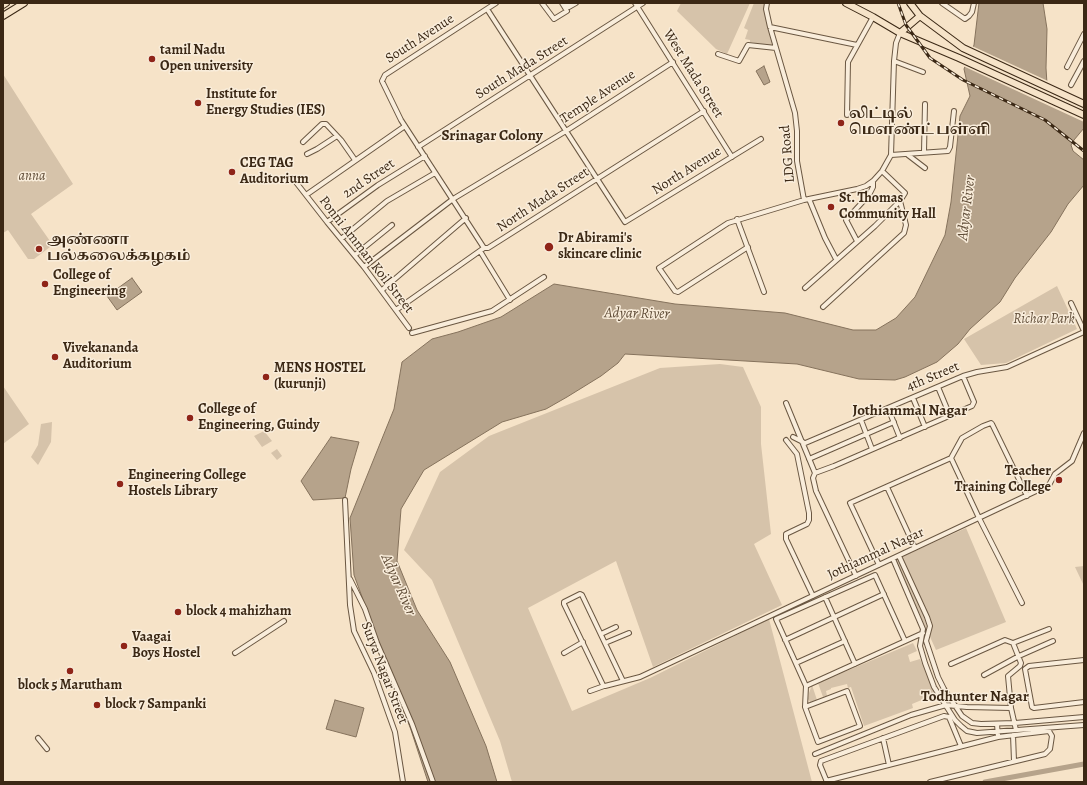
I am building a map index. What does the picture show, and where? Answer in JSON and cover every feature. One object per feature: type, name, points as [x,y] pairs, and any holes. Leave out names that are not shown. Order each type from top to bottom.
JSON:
[{"type":"main road","points":[[3,16],[24,3]]},
{"type":"main road","points":[[846,3],[900,33],[1084,115]]},
{"type":"main road","points":[[910,3],[920,16],[963,48],[1084,104]]},
{"type":"main road","points":[[900,33],[920,16]]},
{"type":"street","name":"South Avenue","points":[[405,126],[382,84],[385,75],[496,3]]},
{"type":"street","points":[[542,3],[554,19],[566,12],[566,9],[562,3]]},
{"type":"street","points":[[566,3],[569,7],[576,3]]},
{"type":"street","name":"South Mada Street","points":[[418,147],[530,76],[636,5],[643,3]]},
{"type":"street","name":"LDG Road","points":[[767,3],[766,10],[770,27],[795,113],[797,131],[797,161],[804,200],[866,186],[882,171],[891,155],[894,60],[896,43],[900,33]]},
{"type":"street","points":[[942,3],[965,19],[972,12],[974,3]]},
{"type":"street","name":"West Mada Street","points":[[636,5],[732,156]]},
{"type":"street","points":[[487,9],[597,178]]},
{"type":"street","points":[[847,115],[848,62],[873,17]]},
{"type":"street","points":[[770,27],[857,45]]},
{"type":"street","points":[[1067,67],[1084,34]]},
{"type":"street","points":[[718,54],[739,61],[748,45],[776,48]]},
{"type":"street","points":[[894,60],[923,72]]},
{"type":"street","points":[[1071,85],[1084,61]]},
{"type":"street","name":"Temple Avenue","points":[[364,267],[453,199],[566,131],[673,62]]},
{"type":"street","points":[[924,152],[925,104]]},
{"type":"street","name":"North Mada Street","points":[[396,310],[484,248],[488,248],[704,111]]},
{"type":"street","points":[[891,155],[946,152],[949,150],[954,111]]},
{"type":"street","points":[[303,142],[324,124],[337,136],[355,160]]},
{"type":"street","points":[[306,195],[405,126],[484,248]]},
{"type":"street","points":[[307,154],[337,136]]},
{"type":"street","name":"North Avenue","points":[[597,178],[626,222],[761,139]]},
{"type":"street","points":[[908,155],[925,168]]},
{"type":"street","name":"2nd Street","points":[[327,222],[378,185],[425,156]]},
{"type":"street","points":[[804,288],[875,226],[900,201],[905,192],[882,171]]},
{"type":"street","points":[[341,239],[387,201],[435,173]]},
{"type":"street","name":"Ponni Amman Koil Street","points":[[295,180],[382,290],[409,328]]},
{"type":"street","points":[[857,241],[846,220],[869,195],[873,187],[873,181]]},
{"type":"street","points":[[809,199],[825,238],[836,259]]},
{"type":"street","points":[[748,247],[678,292],[675,291],[659,268],[728,223],[737,219],[804,200]]},
{"type":"street","points":[[823,307],[904,233],[906,225],[900,201]]},
{"type":"street","points":[[382,290],[466,218]]},
{"type":"street","points":[[737,219],[764,292]]},
{"type":"street","points":[[355,255],[392,225]]},
{"type":"street","points":[[480,251],[510,300]]},
{"type":"street","name":"Ponni Amman Koil Street","points":[[412,333],[492,311],[544,277]]},
{"type":"street","points":[[1071,303],[1084,331]]},
{"type":"street","name":"4th Street","points":[[803,443],[963,376],[977,372],[1007,368],[1084,331]]},
{"type":"street","points":[[815,473],[972,406],[974,404],[963,376]]},
{"type":"street","points":[[938,387],[950,416]]},
{"type":"street","points":[[913,398],[925,427]]},
{"type":"street","points":[[786,403],[815,473],[813,478],[816,491],[856,576]]},
{"type":"street","points":[[888,408],[900,438]]},
{"type":"street","points":[[861,420],[872,449]]},
{"type":"street","points":[[809,459],[894,422]]},
{"type":"street","points":[[879,565],[850,503],[951,458],[962,438],[991,423],[1027,496]]},
{"type":"street","name":"Jothiammal Nagar","points":[[590,691],[640,677],[654,671],[1049,486],[1054,474],[1072,461],[1084,433]]},
{"type":"street","points":[[793,437],[803,443]]},
{"type":"street","points":[[786,440],[797,454],[809,513],[809,520],[806,524],[791,531],[785,536],[813,596]]},
{"type":"street","points":[[951,458],[979,518],[1022,603]]},
{"type":"street","points":[[887,487],[915,548]]},
{"type":"street","name":"Surya Nagar Street","points":[[346,500],[350,605],[354,631],[374,673],[395,732],[403,782]]},
{"type":"street","points":[[899,556],[930,626],[926,641],[938,677],[954,706],[962,716],[972,722],[997,724],[1084,717]]},
{"type":"street","points":[[893,559],[922,625],[923,633],[920,643],[931,680],[955,720],[961,726],[967,731],[976,733],[1084,725]]},
{"type":"street","points":[[805,707],[847,691],[860,726],[818,742],[805,707],[806,686],[776,619],[875,574],[905,641]]},
{"type":"street","points":[[349,576],[365,609],[377,643],[412,724],[433,782]]},
{"type":"street","points":[[604,686],[564,602],[580,594],[583,596],[623,681]]},
{"type":"street","points":[[785,640],[884,594]]},
{"type":"street","points":[[825,597],[855,664]]},
{"type":"street","points":[[235,653],[284,621]]},
{"type":"street","points":[[601,634],[616,627]]},
{"type":"street","points":[[952,664],[1005,640],[1013,642],[1049,629]]},
{"type":"street","points":[[605,643],[629,633]]},
{"type":"street","points":[[806,686],[923,633]]},
{"type":"street","points":[[796,663],[845,641]]},
{"type":"street","points":[[920,643],[926,641]]},
{"type":"street","points":[[984,675],[1019,656],[1054,641]]},
{"type":"street","points":[[564,653],[583,642]]},
{"type":"street","points":[[1013,642],[1021,663],[1020,666],[1008,676],[1011,708],[1016,730]]},
{"type":"street","points":[[1084,660],[1029,666],[1025,669],[1032,706],[1034,708],[1084,702]]},
{"type":"street","points":[[814,754],[911,715],[946,705],[1011,708]]},
{"type":"street","points":[[930,782],[1048,752],[1050,749],[1052,736],[1049,731],[998,737],[827,782],[820,765],[821,761],[944,716],[949,717],[961,746]]},
{"type":"street","points":[[1073,718],[1075,726]]},
{"type":"street","points":[[997,724],[998,737]]},
{"type":"street","points":[[1013,735],[1014,761]]},
{"type":"street","points":[[38,738],[47,749]]},
{"type":"street","points":[[883,738],[889,765]]},
{"type":"green space","points":[[681,3],[750,3],[727,54],[716,49],[677,11]]},
{"type":"green space","points":[[754,3],[765,3],[766,18],[773,46],[750,42],[750,40],[745,39],[748,30],[744,28]]},
{"type":"green space","name":"anna","points":[[3,74],[73,184],[31,214],[50,241],[51,245],[34,259],[28,259],[8,230],[3,233]]},
{"type":"green space","name":"Richar Park","points":[[1057,286],[1077,329],[1006,363],[981,365],[964,339]]},
{"type":"green space","points":[[720,364],[743,367],[761,407],[761,444],[771,534],[754,544],[782,605],[653,667],[616,561],[528,608],[572,711],[650,678],[769,619],[812,782],[512,782],[500,741],[432,580],[404,550],[440,472],[489,436],[660,368]]},
{"type":"green space","points":[[3,386],[29,424],[3,444]]},
{"type":"green space","points":[[52,422],[51,442],[38,465],[31,457],[38,445],[41,424]]},
{"type":"green space","points":[[264,431],[272,441],[262,447],[254,436]]},
{"type":"green space","points":[[277,449],[282,456],[277,460],[271,453]]},
{"type":"green space","points":[[966,528],[1006,622],[936,650],[895,560]]},
{"type":"green space","points":[[1084,566],[1084,586],[1075,567]]},
{"type":"green space","points":[[913,643],[917,651],[908,655],[910,662],[920,659],[936,694],[912,704],[913,708],[864,726],[851,687],[848,688],[847,684],[831,688],[826,691],[827,696],[823,697],[818,683]]},
{"type":"green space","points":[[812,685],[817,700],[810,702],[808,699]]},
{"type":"water","name":"Adyar River","points":[[979,3],[1043,3],[1047,29],[1047,84],[1052,97],[1084,118],[1084,128],[1071,145],[1073,151],[1084,160],[1084,185],[1068,204],[1051,232],[1015,278],[1000,302],[970,329],[958,344],[937,362],[905,377],[895,380],[859,379],[797,364],[625,354],[618,363],[601,376],[567,397],[546,409],[502,422],[424,470],[401,509],[397,561],[417,610],[450,662],[486,746],[497,782],[428,782],[411,730],[354,575],[350,518],[394,409],[402,362],[432,339],[458,332],[501,317],[554,284],[675,304],[785,313],[853,330],[876,330],[896,318],[915,297],[945,235],[951,202],[960,116],[970,96],[964,69],[974,45]]},
{"type":"water","points":[[764,66],[770,82],[764,85],[756,71]]},
{"type":"water","points":[[132,278],[142,292],[117,310],[107,296]]},
{"type":"water","points":[[331,437],[359,442],[351,469],[345,498],[313,500],[301,481]]},
{"type":"water","points":[[335,700],[364,708],[356,737],[326,729]]},
{"type":"pier","points":[[972,46],[1048,81],[1053,96],[1084,116],[1084,122],[963,66]]},
{"type":"waterway","points":[[985,782],[1084,764]]},
{"type":"railway","points":[[898,3],[906,25],[930,58],[963,80],[1045,120],[1084,151]]},
{"type":"place","name":"tamil Nadu Open university","points":[[152,59]]},
{"type":"place","name":"Institute for Energy Studies (IES)","points":[[198,103]]},
{"type":"place","name":"லிட்டில் மௌண்ட் பள்ளி","points":[[841,123]]},
{"type":"place","name":"CEG TAG Auditorium","points":[[232,172]]},
{"type":"place","name":"St. Thomas Community Hall","points":[[831,207]]},
{"type":"place","name":"Dr Abirami's skincare clinic","points":[[549,247]]},
{"type":"place","name":"அண்ணா பல்கலைக்கழகம்","points":[[39,249]]},
{"type":"place","name":"College of Engineering","points":[[45,284]]},
{"type":"place","name":"Vivekananda Auditorium","points":[[55,357]]},
{"type":"place","name":"MENS HOSTEL (kurunji)","points":[[266,377]]},
{"type":"place","name":"College of Engineering, Guindy","points":[[190,418]]},
{"type":"place","name":"Teacher Training College","points":[[1059,480]]},
{"type":"place","name":"Engineering College Hostels Library","points":[[120,484]]},
{"type":"place","name":"block 4 mahizham","points":[[178,612]]},
{"type":"place","name":"Vaagai Boys Hostel","points":[[124,646]]},
{"type":"place","name":"block 5 Marutham","points":[[70,671]]},
{"type":"place","name":"block 7 Sampanki","points":[[97,705]]},
{"type":"district","name":"Srinagar Colony","points":[[492,136]]},
{"type":"district","name":"Jothiammal Nagar","points":[[910,411]]},
{"type":"district","name":"Todhunter Nagar","points":[[975,697]]}]
